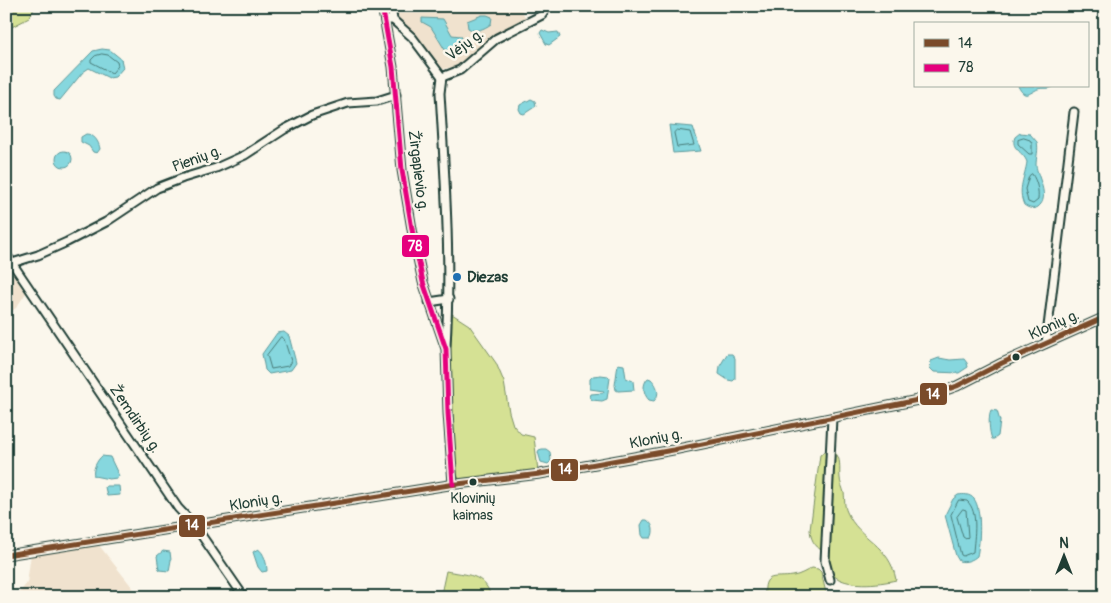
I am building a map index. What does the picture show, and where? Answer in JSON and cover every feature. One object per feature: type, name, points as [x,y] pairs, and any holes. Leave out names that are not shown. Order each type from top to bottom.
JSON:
[{"type":"street","name":"Žirgapievio g.","points":[[382,6],[389,20],[406,198],[429,302],[446,349],[453,484]]},
{"type":"street","points":[[389,20],[391,6]]},
{"type":"street","name":"Vėjų g.","points":[[389,20],[412,37],[442,77],[460,70],[497,38],[542,14],[548,6]]},
{"type":"street","points":[[442,77],[440,93],[446,190],[449,299],[446,349]]},
{"type":"street","name":"Pienių g.","points":[[12,263],[38,255],[106,222],[157,188],[216,168],[245,155],[285,129],[312,115],[348,103],[377,101],[396,95]]},
{"type":"street","points":[[1046,343],[1074,112]]},
{"type":"street","name":"Žemdirbių g.","points":[[6,254],[178,508],[194,526],[244,597]]},
{"type":"street","points":[[429,302],[449,299]]},
{"type":"street","name":"Klonių g.","points":[[6,556],[453,484],[540,474],[674,450],[918,400],[957,386],[1105,317]]},
{"type":"street","points":[[830,580],[825,561],[832,418]]},
{"type":"shaded area","points":[[393,6],[519,6],[527,20],[501,33],[458,66],[443,69],[439,67],[396,17]]},
{"type":"shaded area","points":[[6,263],[26,293],[16,308],[6,315]]},
{"type":"shaded area","points":[[98,544],[140,597],[16,597],[27,583],[31,554]]},
{"type":"green space","points":[[6,6],[34,6],[34,9],[29,18],[6,30]]},
{"type":"green space","points":[[452,314],[469,325],[496,363],[504,382],[513,425],[521,434],[534,437],[538,471],[459,479],[456,472],[450,367]]},
{"type":"green space","points":[[827,450],[833,451],[838,457],[840,480],[847,512],[859,529],[888,558],[896,580],[863,584],[838,578],[831,572],[827,555],[813,542],[810,530],[820,455]]},
{"type":"green space","points":[[812,568],[818,569],[821,572],[827,597],[765,597],[766,583],[771,578],[796,575]]},
{"type":"green space","points":[[446,571],[474,576],[484,583],[491,597],[462,597],[441,594]]},
{"type":"water","points":[[482,15],[492,17],[491,24],[479,30],[468,28],[467,21]]},
{"type":"water","points":[[422,18],[443,19],[452,35],[461,36],[463,41],[453,50],[445,50],[431,27],[422,22]]},
{"type":"water","points":[[542,30],[549,33],[558,32],[560,37],[549,45],[546,44],[540,33]]},
{"type":"water","points":[[110,50],[121,59],[123,68],[115,77],[109,78],[89,68],[83,72],[60,100],[56,99],[54,91],[93,51]]},
{"type":"water","points":[[1020,88],[1042,88],[1027,94]]},
{"type":"water","points":[[531,99],[535,101],[536,106],[524,114],[521,113],[520,105]]},
{"type":"water","points":[[669,125],[693,127],[701,151],[673,153]]},
{"type":"water","points":[[1020,133],[1030,134],[1037,142],[1036,165],[1043,198],[1042,203],[1034,208],[1024,205],[1021,194],[1027,162],[1014,144],[1015,137]]},
{"type":"water","points":[[86,134],[91,135],[97,141],[100,149],[97,153],[81,142],[81,137]]},
{"type":"water","points":[[61,151],[67,151],[72,156],[70,165],[61,167],[56,162],[56,156]]},
{"type":"water","points":[[284,332],[289,336],[296,363],[291,370],[269,374],[265,370],[262,354],[277,333]]},
{"type":"water","points":[[727,354],[732,354],[735,358],[735,379],[733,381],[719,374],[720,366]]},
{"type":"water","points":[[939,358],[950,360],[964,359],[968,367],[959,373],[934,372],[930,368],[931,361]]},
{"type":"water","points":[[618,364],[624,365],[626,378],[633,381],[634,390],[616,390]]},
{"type":"water","points":[[601,375],[610,378],[607,399],[602,401],[592,400],[591,394],[603,393],[604,391],[590,389],[590,379],[593,376]]},
{"type":"water","points":[[648,378],[653,381],[657,390],[654,401],[649,400],[644,392],[644,386]]},
{"type":"water","points":[[991,410],[997,411],[1000,421],[998,436],[994,439],[992,439],[990,428],[989,416]]},
{"type":"water","points":[[542,449],[550,452],[551,461],[548,464],[541,462],[538,452]]},
{"type":"water","points":[[102,456],[110,457],[119,476],[117,478],[109,479],[94,476],[95,465]]},
{"type":"water","points":[[119,486],[120,495],[107,496],[105,487]]},
{"type":"water","points":[[958,495],[971,496],[974,499],[977,504],[979,518],[977,556],[964,562],[959,561],[956,556],[945,515],[953,499]]},
{"type":"water","points":[[644,520],[647,520],[652,526],[653,533],[651,538],[644,538],[642,535],[641,525]]},
{"type":"water","points":[[258,549],[265,559],[267,571],[262,572],[258,567],[253,552]]},
{"type":"water","points":[[163,551],[170,552],[169,571],[159,570],[157,556]]},
{"type":"transit line","name":"78","points":[[382,6],[393,67],[402,170],[413,235],[423,282],[446,349],[453,484]]},
{"type":"transit line","name":"14","points":[[6,555],[449,485],[540,474],[673,450],[918,400],[957,386],[1002,363],[1105,317]]},
{"type":"place","name":"Diezas","points":[[457,277]]},
{"type":"place","name":"Klovinių kaimas","points":[[473,482]]}]
